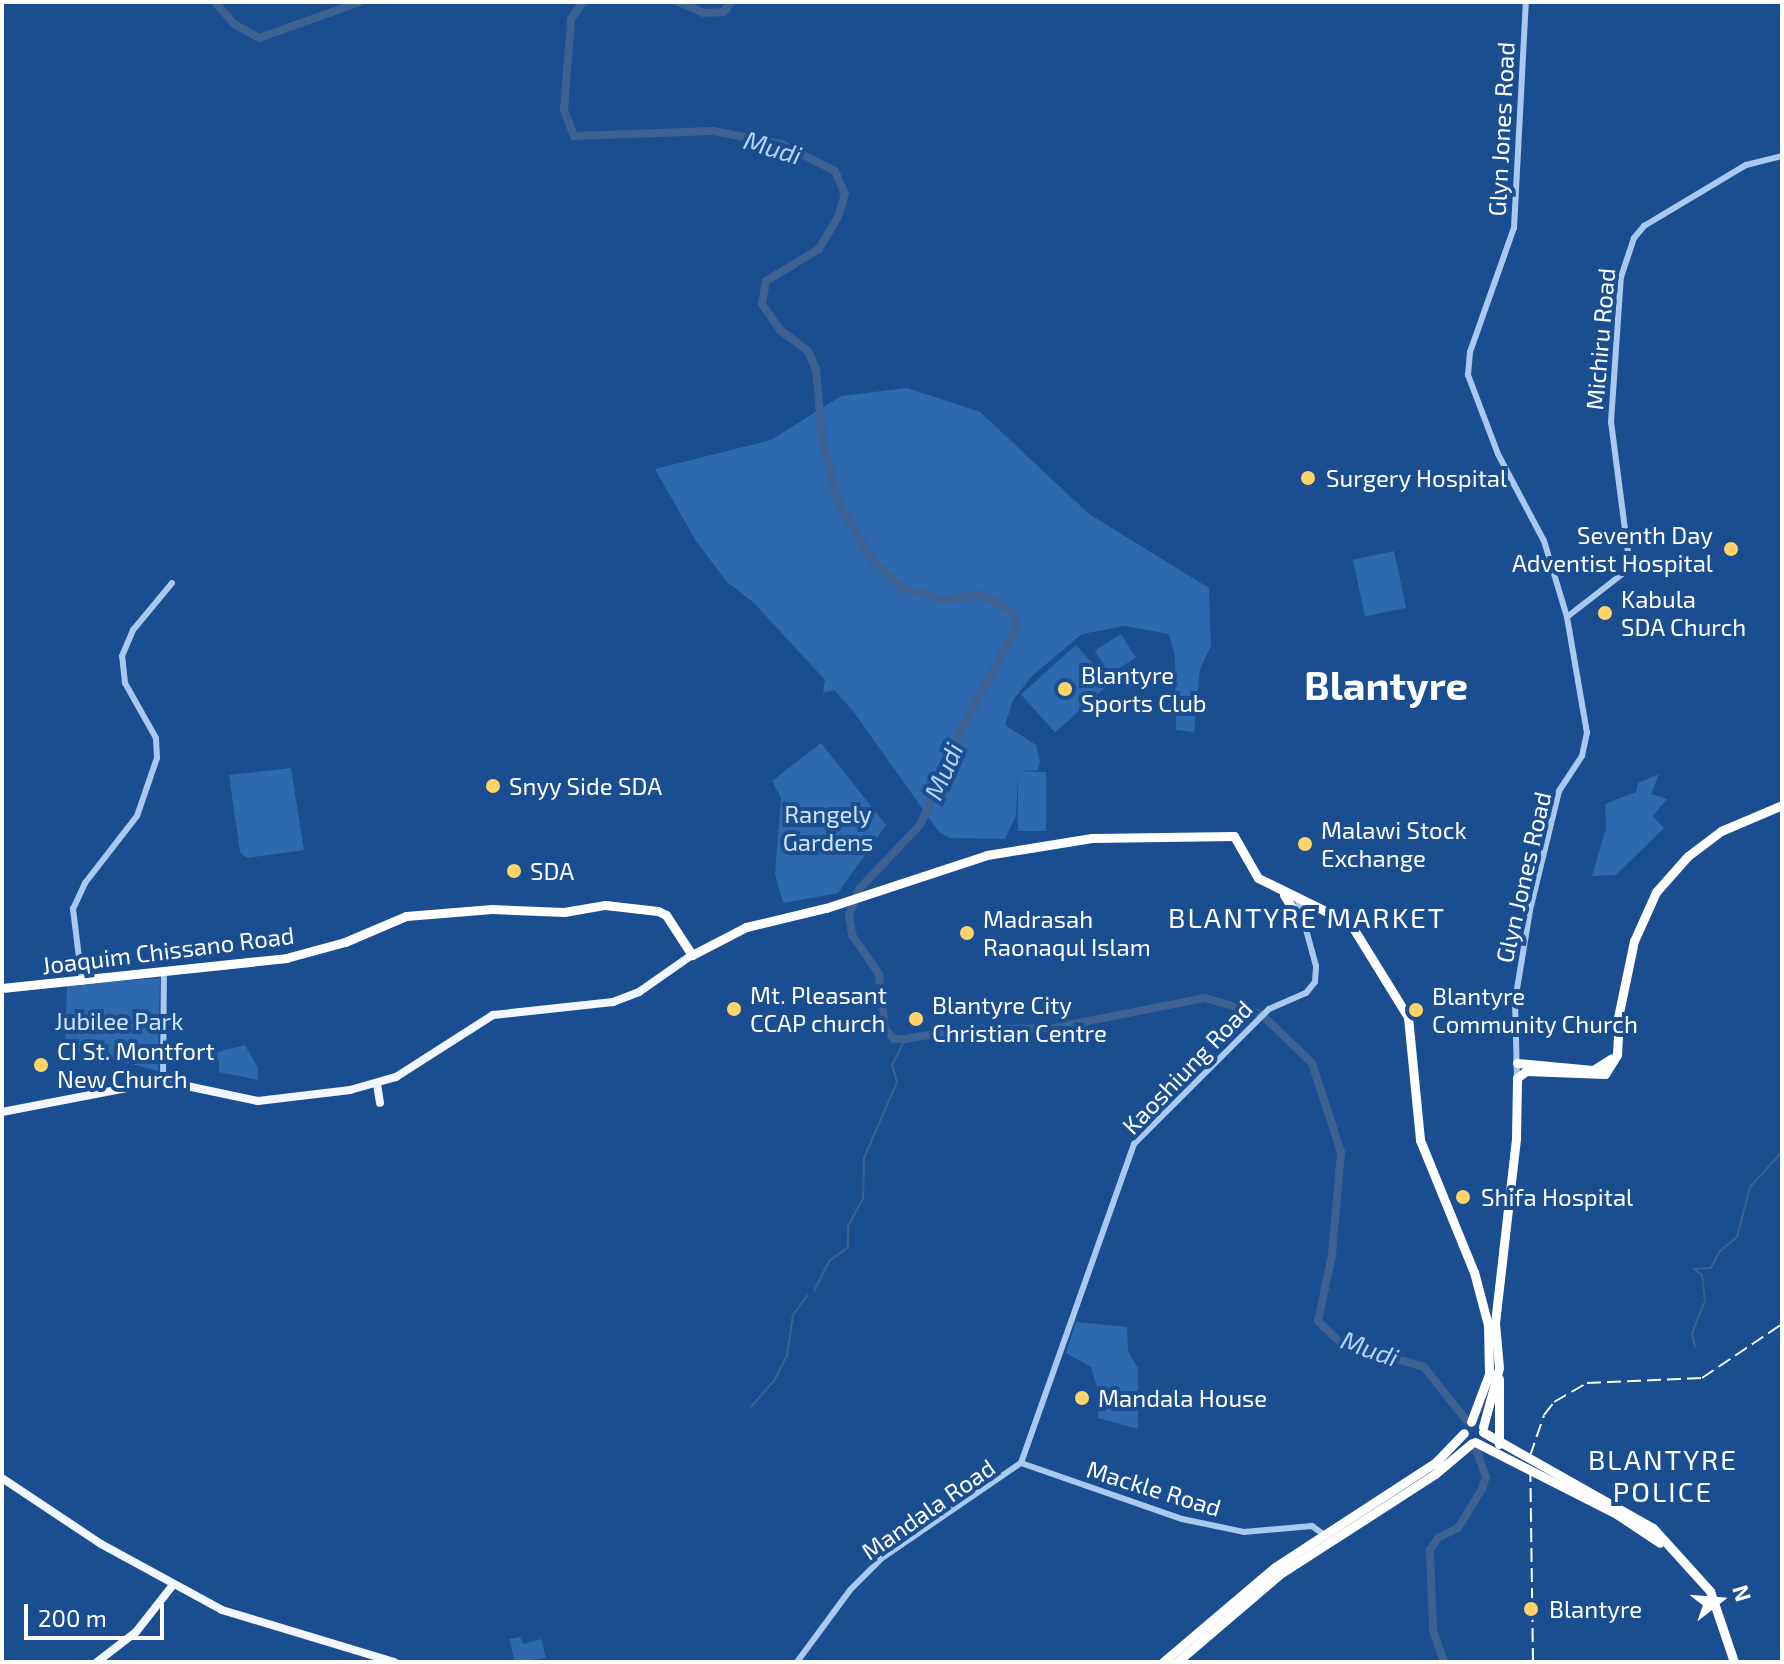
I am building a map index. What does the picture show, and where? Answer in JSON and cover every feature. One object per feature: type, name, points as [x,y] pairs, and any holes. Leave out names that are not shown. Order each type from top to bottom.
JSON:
[{"type":"highway","points":[[1517,1063],[1602,1068],[1612,1058],[1634,941],[1656,892],[1688,856],[1721,831],[1782,805]]},
{"type":"highway","points":[[692,955],[733,931],[826,908],[987,855],[1092,838],[1234,836],[1250,870],[1282,892],[1350,923],[1360,935],[1408,1017],[1420,1140],[1474,1272],[1490,1351],[1485,1388],[1464,1433],[1436,1462],[1275,1567],[1163,1662]]},
{"type":"highway","points":[[1282,892],[1301,921],[1316,909]]},
{"type":"highway","name":"Joaquim Chissano Road","points":[[2,988],[164,974],[305,955],[418,914],[492,909],[564,912],[605,905],[658,911],[666,915],[692,955]]},
{"type":"highway","points":[[1499,1444],[1499,1368],[1495,1323],[1516,1138],[1517,1078],[1526,1071],[1605,1074],[1617,1055],[1619,1022]]},
{"type":"highway","points":[[1177,1662],[1280,1574],[1435,1474],[1473,1442],[1483,1429],[1499,1368]]},
{"type":"highway","points":[[1471,1422],[1499,1444],[1650,1530],[1701,1586],[1732,1662]]},
{"type":"highway","points":[[1464,1433],[1473,1442],[1650,1530]]},
{"type":"main road","points":[[2,1112],[163,1081],[258,1101],[377,1084],[410,1070],[493,1015],[613,1002],[639,992],[692,955]]},
{"type":"main road","points":[[377,1084],[380,1103]]},
{"type":"main road","points":[[2,1478],[173,1585],[241,1617],[394,1662]]},
{"type":"main road","points":[[97,1662],[136,1632],[173,1585]]},
{"type":"street","name":"Glyn Jones Road","points":[[1517,1078],[1518,978],[1559,791],[1582,756],[1587,733],[1567,617],[1544,541],[1484,423],[1467,367],[1514,228],[1526,2]]},
{"type":"street","name":"Michiru Road","points":[[1567,617],[1630,568],[1611,422],[1626,256],[1644,226],[1746,165],[1782,156]]},
{"type":"street","points":[[82,982],[73,909],[85,883],[137,816],[157,758],[156,738],[125,683],[122,656],[133,630],[172,583]]},
{"type":"street","name":"Kaoshiung Road","points":[[1021,1463],[1125,1162],[1157,1117],[1269,1009],[1306,993],[1315,982],[1315,958],[1301,921],[1298,900]]},
{"type":"street","points":[[163,1081],[164,974]]},
{"type":"street","name":"Mackle Road","points":[[1021,1463],[1182,1519],[1244,1532],[1312,1526],[1323,1534]]},
{"type":"street","name":"Mandala Road","points":[[797,1662],[850,1590],[882,1558],[1021,1463]]},
{"type":"green space","name":"Blantyre Sports Club","points":[[907,388],[980,412],[1089,514],[1209,588],[1211,646],[1200,669],[1194,732],[1176,730],[1175,657],[1169,634],[1125,626],[1082,634],[1032,676],[1013,700],[1005,725],[1036,745],[1040,762],[1038,770],[1018,771],[1046,772],[1046,831],[1018,831],[1018,776],[1016,815],[1005,839],[950,838],[939,832],[853,711],[834,690],[823,693],[825,680],[754,603],[727,582],[696,541],[655,469],[771,440],[841,396]]},
{"type":"green space","points":[[1394,551],[1406,608],[1365,616],[1353,560]]},
{"type":"green space","points":[[1121,634],[1136,658],[1110,674],[1095,650]]},
{"type":"green space","name":"Blantyre Sports Club","points":[[1076,645],[1110,683],[1055,732],[1021,695]]},
{"type":"green space","name":"Rangely Gardens","points":[[821,743],[886,825],[838,893],[783,903],[775,874],[781,798],[772,781]]},
{"type":"green space","points":[[291,768],[304,850],[247,858],[240,852],[229,775]]},
{"type":"green space","points":[[1659,774],[1651,794],[1667,799],[1653,816],[1664,828],[1616,875],[1592,876],[1606,828],[1605,804],[1636,792],[1638,783]]},
{"type":"green space","name":"Jubilee Park","points":[[160,978],[158,1071],[65,1047],[67,985]]},
{"type":"green space","points":[[245,1045],[258,1068],[258,1080],[219,1072],[219,1060],[210,1059],[213,1053]]},
{"type":"green space","points":[[1076,1322],[1127,1327],[1128,1351],[1138,1368],[1138,1429],[1098,1418],[1099,1394],[1091,1367],[1066,1353]]},
{"type":"green space","points":[[520,1637],[523,1644],[541,1639],[546,1658],[515,1662],[509,1639]]},
{"type":"waterway","name":"Mudi","points":[[215,2],[234,24],[259,38],[360,2]]},
{"type":"waterway","name":"Mudi","points":[[583,2],[571,19],[564,110],[574,136],[713,131],[782,144],[835,171],[845,194],[838,217],[819,249],[766,281],[762,304],[780,330],[808,351],[816,369],[822,438],[838,503],[874,562],[903,588],[944,600],[981,594],[1010,610],[1018,625],[962,728],[920,825],[859,889],[849,915],[852,935],[879,974],[885,1029],[894,1039],[905,1039],[957,1030],[1053,1028],[1205,998],[1261,1014],[1312,1063],[1341,1152],[1332,1255],[1318,1321],[1340,1342],[1424,1367],[1466,1420]]},
{"type":"waterway","name":"Mudi","points":[[679,2],[704,13],[724,12],[731,2]]},
{"type":"waterway","points":[[814,1291],[829,1261],[848,1247],[848,1226],[863,1199],[864,1158],[897,1082],[892,1065],[905,1039]]},
{"type":"waterway","points":[[1695,1347],[1692,1333],[1705,1300],[1702,1275],[1694,1269],[1711,1268],[1719,1252],[1737,1237],[1750,1187],[1782,1152]]},
{"type":"waterway","points":[[751,1407],[774,1381],[787,1356],[793,1315],[807,1296]]},
{"type":"waterway","name":"Mudi","points":[[1444,1662],[1433,1630],[1430,1550],[1438,1538],[1458,1528],[1482,1489],[1486,1477],[1476,1450]]},
{"type":"railway","points":[[1533,1662],[1530,1456],[1544,1415],[1554,1402],[1587,1383],[1702,1378],[1782,1324]]},
{"type":"place","name":"Surgery Hospital","points":[[1308,478]]},
{"type":"place","name":"Seventh Day Adventist Hospital","points":[[1731,549]]},
{"type":"place","name":"Kabula SDA Church","points":[[1605,613]]},
{"type":"place","name":"Blantyre Sports Club","points":[[1065,689]]},
{"type":"place","name":"Snyy Side SDA","points":[[493,786]]},
{"type":"place","name":"Malawi Stock Exchange","points":[[1305,844]]},
{"type":"place","name":"SDA","points":[[514,871]]},
{"type":"place","name":"Madrasah Raonaqul Islam","points":[[967,933]]},
{"type":"place","name":"Mt. Pleasant CCAP church","points":[[734,1009]]},
{"type":"place","name":"Blantyre Community Church","points":[[1416,1010]]},
{"type":"place","name":"Blantyre City Christian Centre","points":[[916,1019]]},
{"type":"place","name":"CI St. Montfort New Church","points":[[41,1065]]},
{"type":"place","name":"Shifa Hospital","points":[[1463,1197]]},
{"type":"place","name":"Mandala House","points":[[1082,1398]]},
{"type":"place","name":"Blantyre","points":[[1531,1609]]},
{"type":"district","name":"Blantyre","points":[[1386,684]]},
{"type":"district","name":"BLANTYRE MARKET","points":[[1307,917]]},
{"type":"district","name":"BLANTYRE POLICE","points":[[1663,1475]]}]
